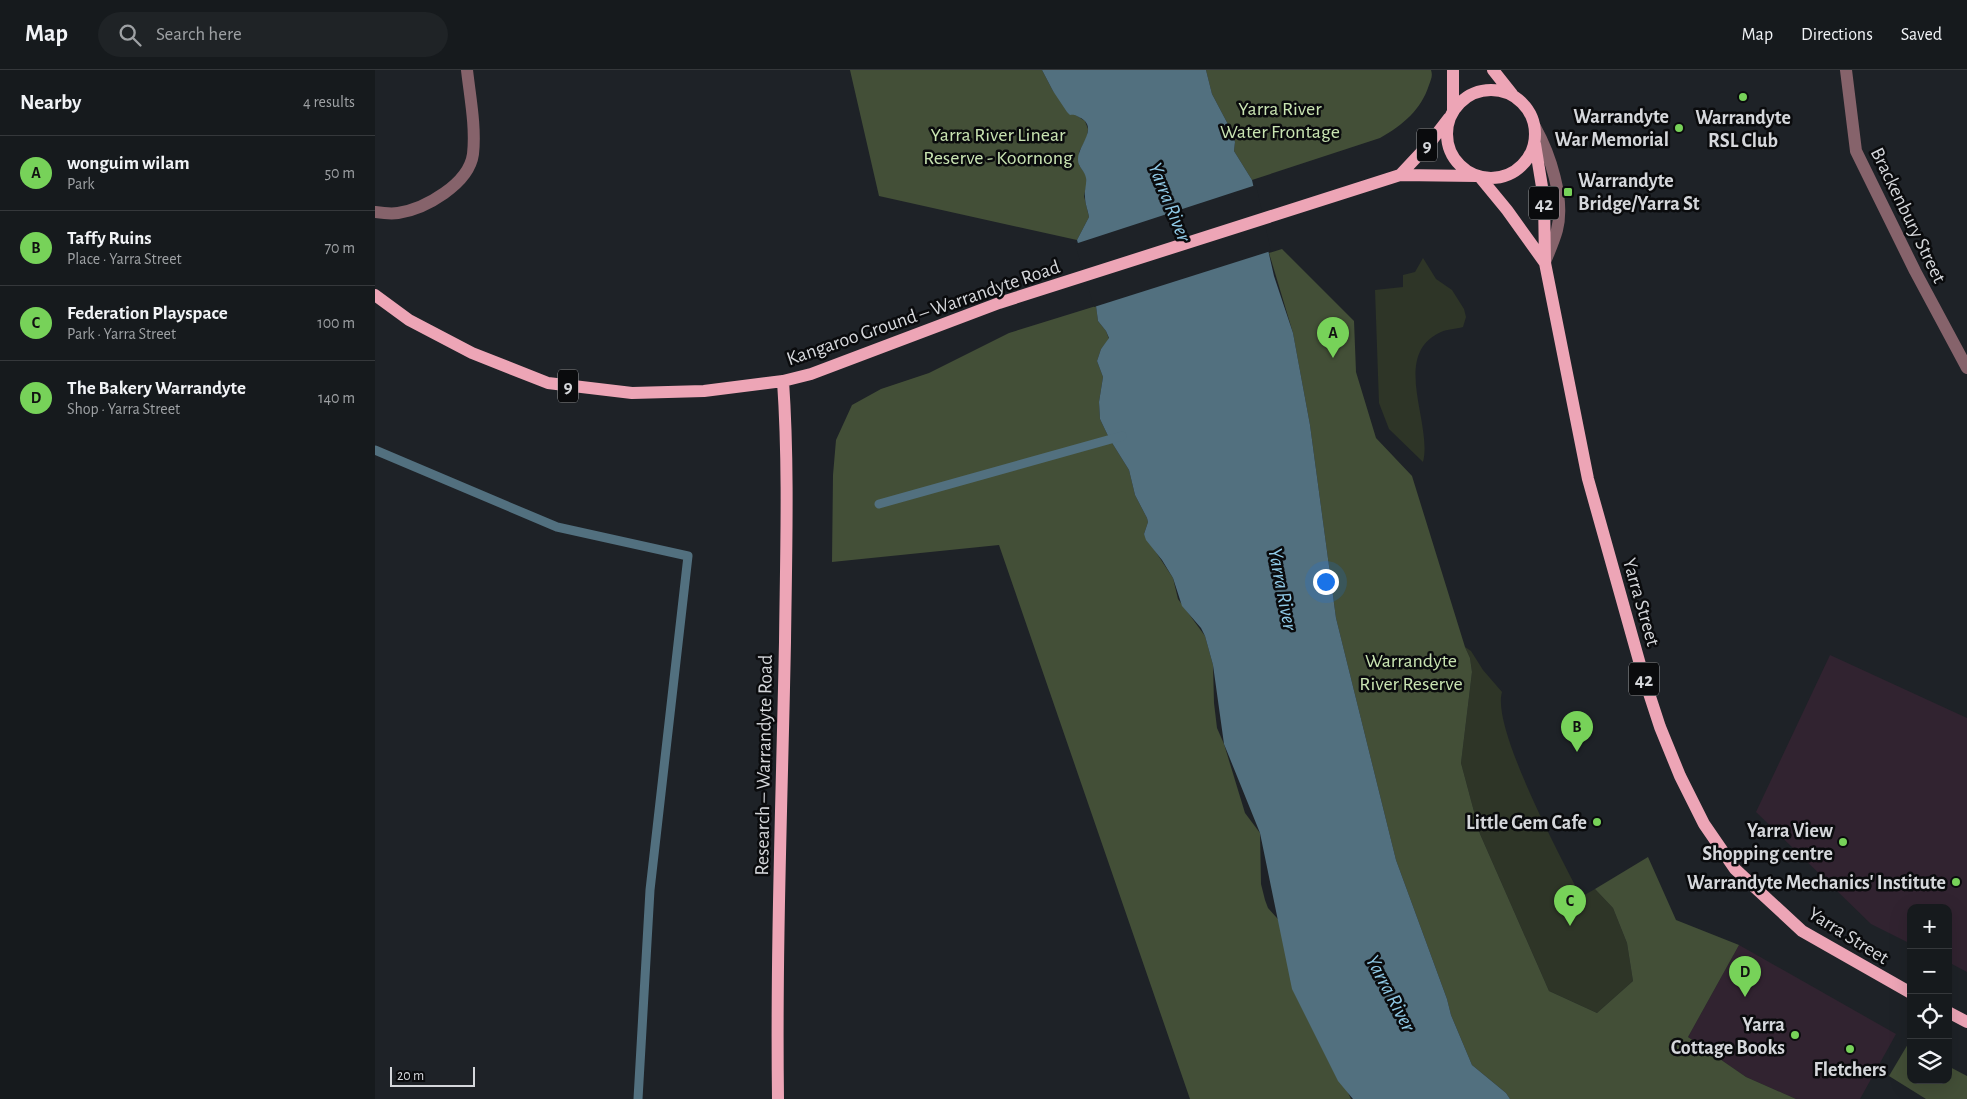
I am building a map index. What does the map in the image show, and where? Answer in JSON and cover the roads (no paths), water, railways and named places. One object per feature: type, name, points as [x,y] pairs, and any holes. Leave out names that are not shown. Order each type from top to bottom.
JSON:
[{"type":"main road","name":"9","points":[[1453,70],[1453,112],[1448,132],[1451,150],[1457,161],[1466,170],[1478,176],[1493,178],[1508,175],[1520,168],[1529,157],[1535,144]]},
{"type":"main road","points":[[1493,70],[1512,94],[1523,102],[1531,114],[1535,127],[1535,144]]},
{"type":"main road","name":"9","points":[[1400,175],[1437,134],[1464,99],[1479,91],[1496,89],[1512,94]]},
{"type":"main road","name":"Yarra Street","points":[[1535,144],[1544,199],[1545,263],[1587,479],[1646,684],[1660,727],[1692,802],[1704,824],[1735,868],[1802,931],[1907,991]]},
{"type":"main road","name":"Kangaroo Ground – Warrandyte Road","points":[[375,295],[409,320],[472,353],[548,383],[632,394],[704,391],[783,381],[818,372],[999,303],[1400,175],[1478,176]]},
{"type":"main road","name":"Yarra Street","points":[[1478,176],[1507,210],[1545,263]]},
{"type":"main road","name":"Research – Warrandyte Road","points":[[778,1099],[777,1006],[786,558],[786,431],[783,381]]},
{"type":"main road","points":[[1952,1014],[1967,1022]]},
{"type":"street","points":[[375,212],[398,213],[427,205],[448,191],[462,176],[473,156],[472,110],[467,70]]},
{"type":"street","name":"Brackenbury Street","points":[[1847,70],[1856,151],[1915,271],[1967,368]]},
{"type":"street","points":[[1535,127],[1546,147],[1560,202],[1557,229],[1545,263]]},
{"type":"water","name":"Yarra River","points":[[1042,70],[1206,70],[1212,94],[1231,130],[1235,142],[1234,151],[1252,180],[1274,276],[1293,333],[1310,425],[1336,618],[1396,860],[1447,999],[1451,1015],[1472,1065],[1506,1093],[1510,1099],[1353,1099],[1338,1081],[1292,989],[1260,833],[1224,744],[1213,665],[1205,636],[1201,628],[1182,606],[1173,578],[1146,540],[1144,534],[1148,522],[1135,495],[1129,470],[1109,438],[1100,419],[1099,402],[1103,377],[1097,361],[1101,349],[1109,338],[1098,321],[1096,306],[1077,240],[1089,217],[1085,200],[1086,178],[1078,160],[1088,127],[1081,118],[1070,115],[1067,112]]},
{"type":"waterway","points":[[879,504],[1122,436]]},
{"type":"waterway","points":[[375,450],[557,527],[688,556],[650,890],[638,1099]]},
{"type":"place","name":"Warrandyte RSL Club","points":[[1743,97]]},
{"type":"place","name":"Warrandyte War Memorial","points":[[1679,128]]},
{"type":"place","name":"Warrandyte Bridge/Yarra St","points":[[1568,192]]},
{"type":"place","name":"wonguim wilam","points":[[1333,358]]},
{"type":"place","name":"Taffy Ruins","points":[[1577,752]]},
{"type":"place","name":"Little Gem Cafe","points":[[1597,822]]},
{"type":"place","name":"Yarra View Shopping centre","points":[[1843,842]]},
{"type":"place","name":"Warrandyte Mechanics' Institute","points":[[1956,882]]},
{"type":"place","name":"Federation Playspace","points":[[1570,926]]},
{"type":"place","name":"The Bakery Warrandyte","points":[[1745,997]]},
{"type":"place","name":"Yarra Cottage Books","points":[[1795,1035]]},
{"type":"place","name":"Fletchers","points":[[1850,1049]]},
{"type":"park label","name":"Yarra River Water Frontage","points":[[1280,120]]},
{"type":"park label","name":"Yarra River Linear Reserve - Koornong","points":[[998,146]]},
{"type":"park label","name":"Warrandyte River Reserve","points":[[1411,672]]}]
